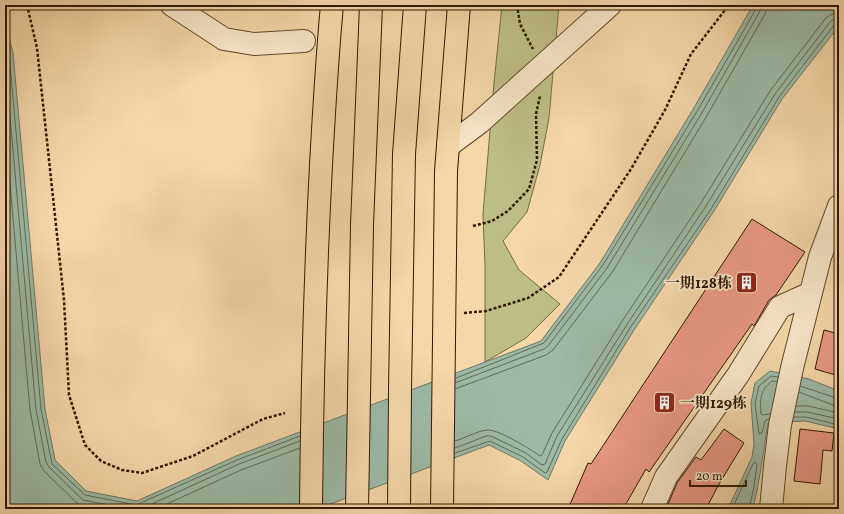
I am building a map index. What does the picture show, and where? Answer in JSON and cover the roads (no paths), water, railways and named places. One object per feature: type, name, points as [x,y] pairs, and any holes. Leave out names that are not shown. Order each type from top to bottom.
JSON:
[{"type":"main road","points":[[311,509],[317,245],[332,5]]},
{"type":"main road","points":[[357,509],[362,225],[371,5]]},
{"type":"main road","points":[[400,509],[400,390],[404,154],[415,5]]},
{"type":"main road","points":[[442,509],[441,468],[446,171],[459,5]]},
{"type":"street","points":[[172,5],[224,39],[254,44],[304,41]]},
{"type":"street","points":[[448,146],[479,123],[610,5]]},
{"type":"street","points":[[771,509],[780,425],[792,368],[820,257],[839,206]]},
{"type":"street","points":[[652,509],[666,477],[738,375],[780,307],[811,293]]},
{"type":"water","points":[[753,5],[839,5],[839,26],[782,99],[714,211],[634,330],[565,441],[548,480],[521,461],[489,445],[317,509],[5,509],[5,23],[13,53],[45,409],[55,460],[86,491],[137,501],[236,456],[541,341],[600,263],[695,106]]},
{"type":"water","points":[[770,371],[809,379],[839,391],[839,429],[805,421],[768,423],[760,477],[753,509],[728,509],[752,457],[754,444],[751,403],[755,383]]},
{"type":"place","name":"一期128栋","points":[[747,283]]},
{"type":"place","name":"一期129栋","points":[[664,403]]}]
